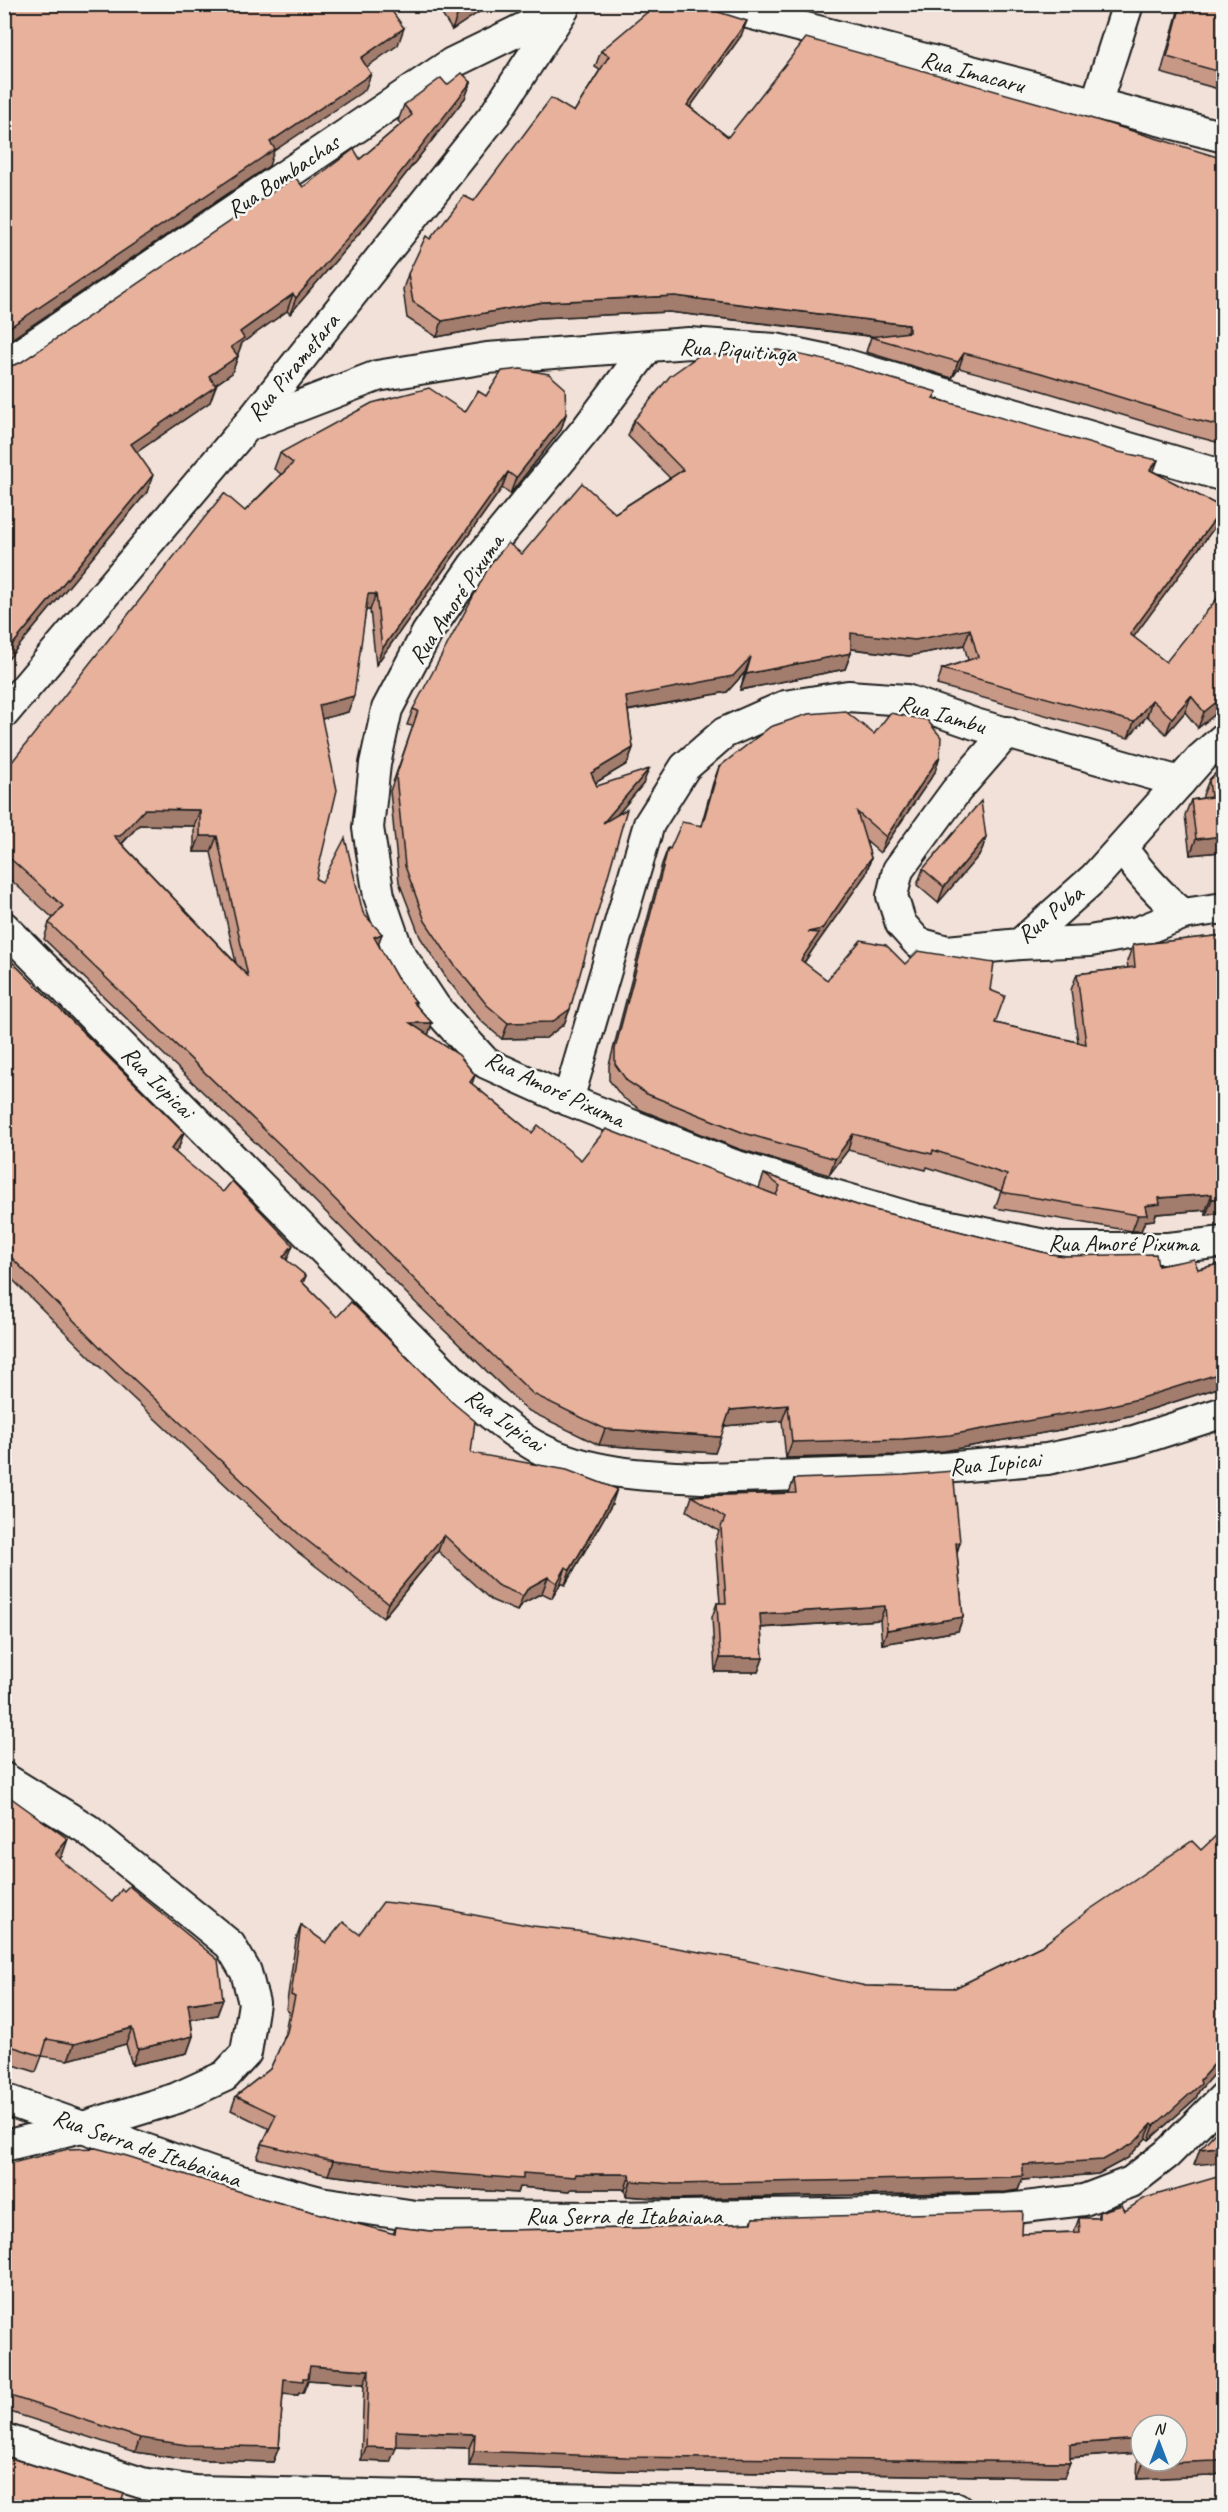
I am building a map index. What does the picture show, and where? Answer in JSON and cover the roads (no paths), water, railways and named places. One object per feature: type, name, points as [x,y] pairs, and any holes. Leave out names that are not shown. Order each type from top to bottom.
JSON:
[{"type":"street","name":"Rua Imacaru","points":[[724,4],[733,9],[1224,137]]},
{"type":"street","points":[[1096,104],[1128,4]]},
{"type":"street","name":"Rua Bombachas","points":[[4,365],[452,63],[568,6]]},
{"type":"street","name":"Rua Pirametara","points":[[4,713],[247,426],[495,114],[568,6]]},
{"type":"street","name":"Rua Piquitinga","points":[[247,426],[377,376],[488,358],[689,343],[775,349],[837,362],[1224,476]]},
{"type":"street","name":"Rua Amoré Pixuma","points":[[648,347],[588,427],[474,565],[427,633],[387,709],[374,775],[368,828],[379,896],[398,951],[435,1007],[486,1063],[568,1100],[733,1165],[915,1219],[1060,1248],[1168,1248],[1224,1242]]},
{"type":"street","name":"Rua Iambu","points":[[568,1100],[649,824],[685,767],[724,733],[785,706],[848,696],[906,700],[1180,782]]},
{"type":"street","name":"Rua Puba","points":[[1007,732],[956,791],[898,870],[892,896],[901,924],[918,943],[947,951],[1020,944],[1074,898],[1180,782]]},
{"type":"street","points":[[1180,782],[1200,758],[1224,738]]},
{"type":"street","points":[[1122,848],[1163,898],[1183,914]]},
{"type":"street","points":[[1020,944],[1090,941],[1138,932],[1183,914],[1224,908]]},
{"type":"street","name":"Rua Iupicai","points":[[4,927],[470,1398],[536,1447],[590,1468],[673,1476],[703,1478],[898,1472],[1062,1457],[1134,1441],[1224,1412]]},
{"type":"street","points":[[4,1778],[87,1829],[230,1945],[246,1971],[254,2003],[246,2053],[225,2076],[177,2098],[86,2126],[4,2146]]},
{"type":"street","name":"Rua Serra de Itabaiana","points":[[4,2099],[86,2126],[214,2174],[320,2202],[416,2216],[608,2217],[1007,2209],[1084,2200],[1131,2182],[1167,2154],[1224,2097]]},
{"type":"street","points":[[4,2439],[142,2483],[203,2492],[957,2508]]}]
